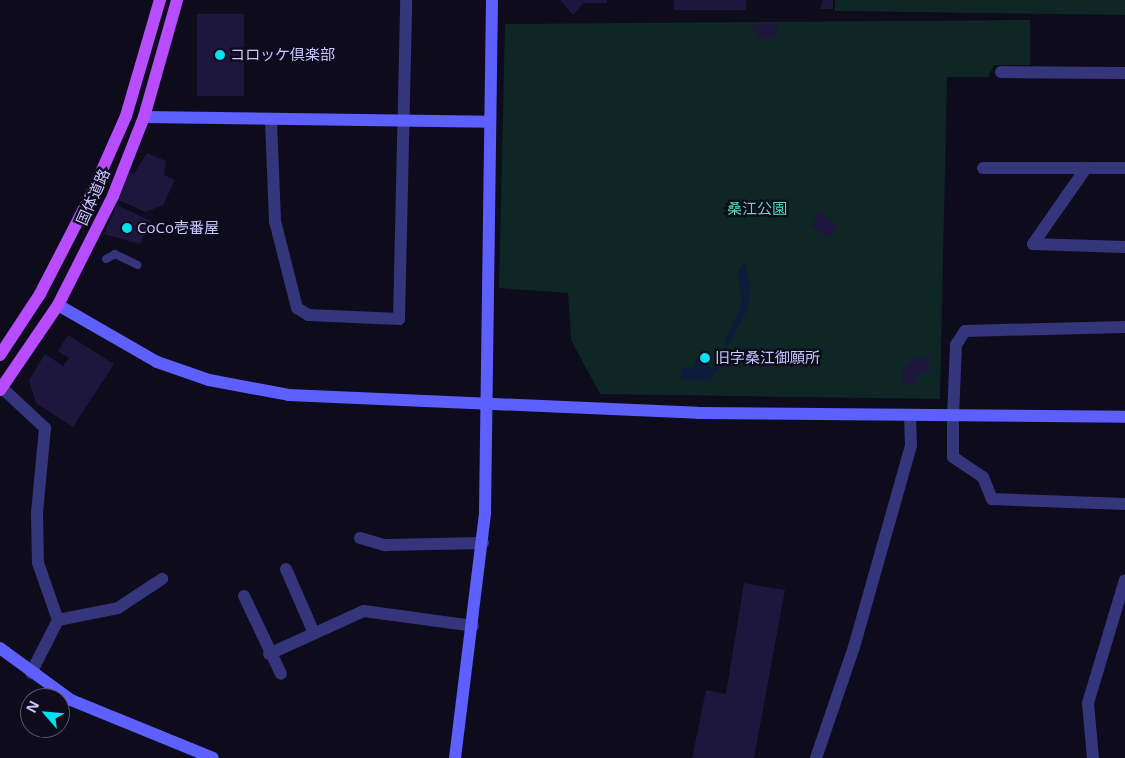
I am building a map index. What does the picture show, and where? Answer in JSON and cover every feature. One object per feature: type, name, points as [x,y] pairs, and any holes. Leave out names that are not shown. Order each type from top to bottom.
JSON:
[{"type":"main road","name":"国体道路","points":[[0,355],[40,294],[92,195],[126,116],[160,0]]},
{"type":"main road","name":"国体道路","points":[[1,389],[58,305],[113,196],[144,117],[177,0]]},
{"type":"street","points":[[271,121],[275,221],[297,308],[308,316],[399,319],[406,0]]},
{"type":"street","points":[[455,758],[483,543],[492,0]]},
{"type":"street","points":[[1001,72],[1125,73]]},
{"type":"street","points":[[144,117],[402,123],[489,122]]},
{"type":"street","points":[[984,168],[1125,168]]},
{"type":"street","points":[[1086,168],[1033,244],[1125,247]]},
{"type":"street","points":[[58,305],[136,352],[209,380],[288,395],[485,406],[910,417],[1125,416]]},
{"type":"street","points":[[1125,327],[964,331],[956,345],[953,416],[953,457],[983,477],[992,499],[1125,504]]},
{"type":"street","points":[[1,389],[45,428],[37,513],[38,563],[58,620],[31,673]]},
{"type":"street","points":[[816,758],[854,646],[911,446],[910,417]]},
{"type":"street","points":[[360,538],[385,545],[483,543]]},
{"type":"street","points":[[286,569],[314,633]]},
{"type":"street","points":[[58,620],[118,608],[162,579]]},
{"type":"street","points":[[1093,758],[1088,703],[1125,580]]},
{"type":"street","points":[[244,596],[269,654],[281,674]]},
{"type":"street","points":[[269,654],[364,611],[473,626]]},
{"type":"street","points":[[0,648],[31,673],[107,716],[213,758]]},
{"type":"lane","points":[[106,259],[115,254],[138,265]]},
{"type":"green space","points":[[835,0],[1125,0],[1125,15],[835,11]]},
{"type":"green space","name":"桑江公園","points":[[1030,20],[1030,65],[994,65],[988,77],[947,77],[940,399],[600,394],[571,340],[568,293],[499,288],[505,24]]},
{"type":"water","points":[[745,261],[750,284],[748,309],[725,351],[725,339],[742,304],[738,272]]},
{"type":"water","points":[[698,358],[712,369],[724,362],[709,381],[680,380],[682,369],[693,367]]},
{"type":"building","points":[[560,0],[607,0],[607,3],[584,3],[573,15]]},
{"type":"building","points":[[674,0],[746,0],[746,10],[674,10]]},
{"type":"building","points":[[823,0],[833,0],[833,9],[820,9]]},
{"type":"building","name":"コロッケ倶楽部","points":[[197,14],[244,14],[244,96],[197,96]]},
{"type":"building","points":[[753,24],[778,24],[778,34],[775,38],[756,38]]},
{"type":"building","points":[[147,153],[166,161],[164,175],[175,180],[163,205],[146,212],[116,199],[128,171],[134,174]]},
{"type":"building","name":"CoCo壱番屋","points":[[117,205],[151,221],[140,244],[104,234]]},
{"type":"building","points":[[820,212],[838,226],[828,239],[810,225]]},
{"type":"building","points":[[68,335],[114,364],[73,427],[36,403],[29,380],[45,354],[63,366],[69,358],[58,351]]},
{"type":"building","points":[[914,358],[929,358],[929,372],[919,373],[915,384],[902,383],[903,369]]},
{"type":"building","points":[[744,583],[785,590],[754,758],[692,758],[706,690],[726,694]]},
{"type":"place","name":"コロッケ倶楽部","points":[[220,55]]},
{"type":"place","name":"CoCo壱番屋","points":[[127,228]]},
{"type":"place","name":"旧字桑江御願所","points":[[705,358]]}]
